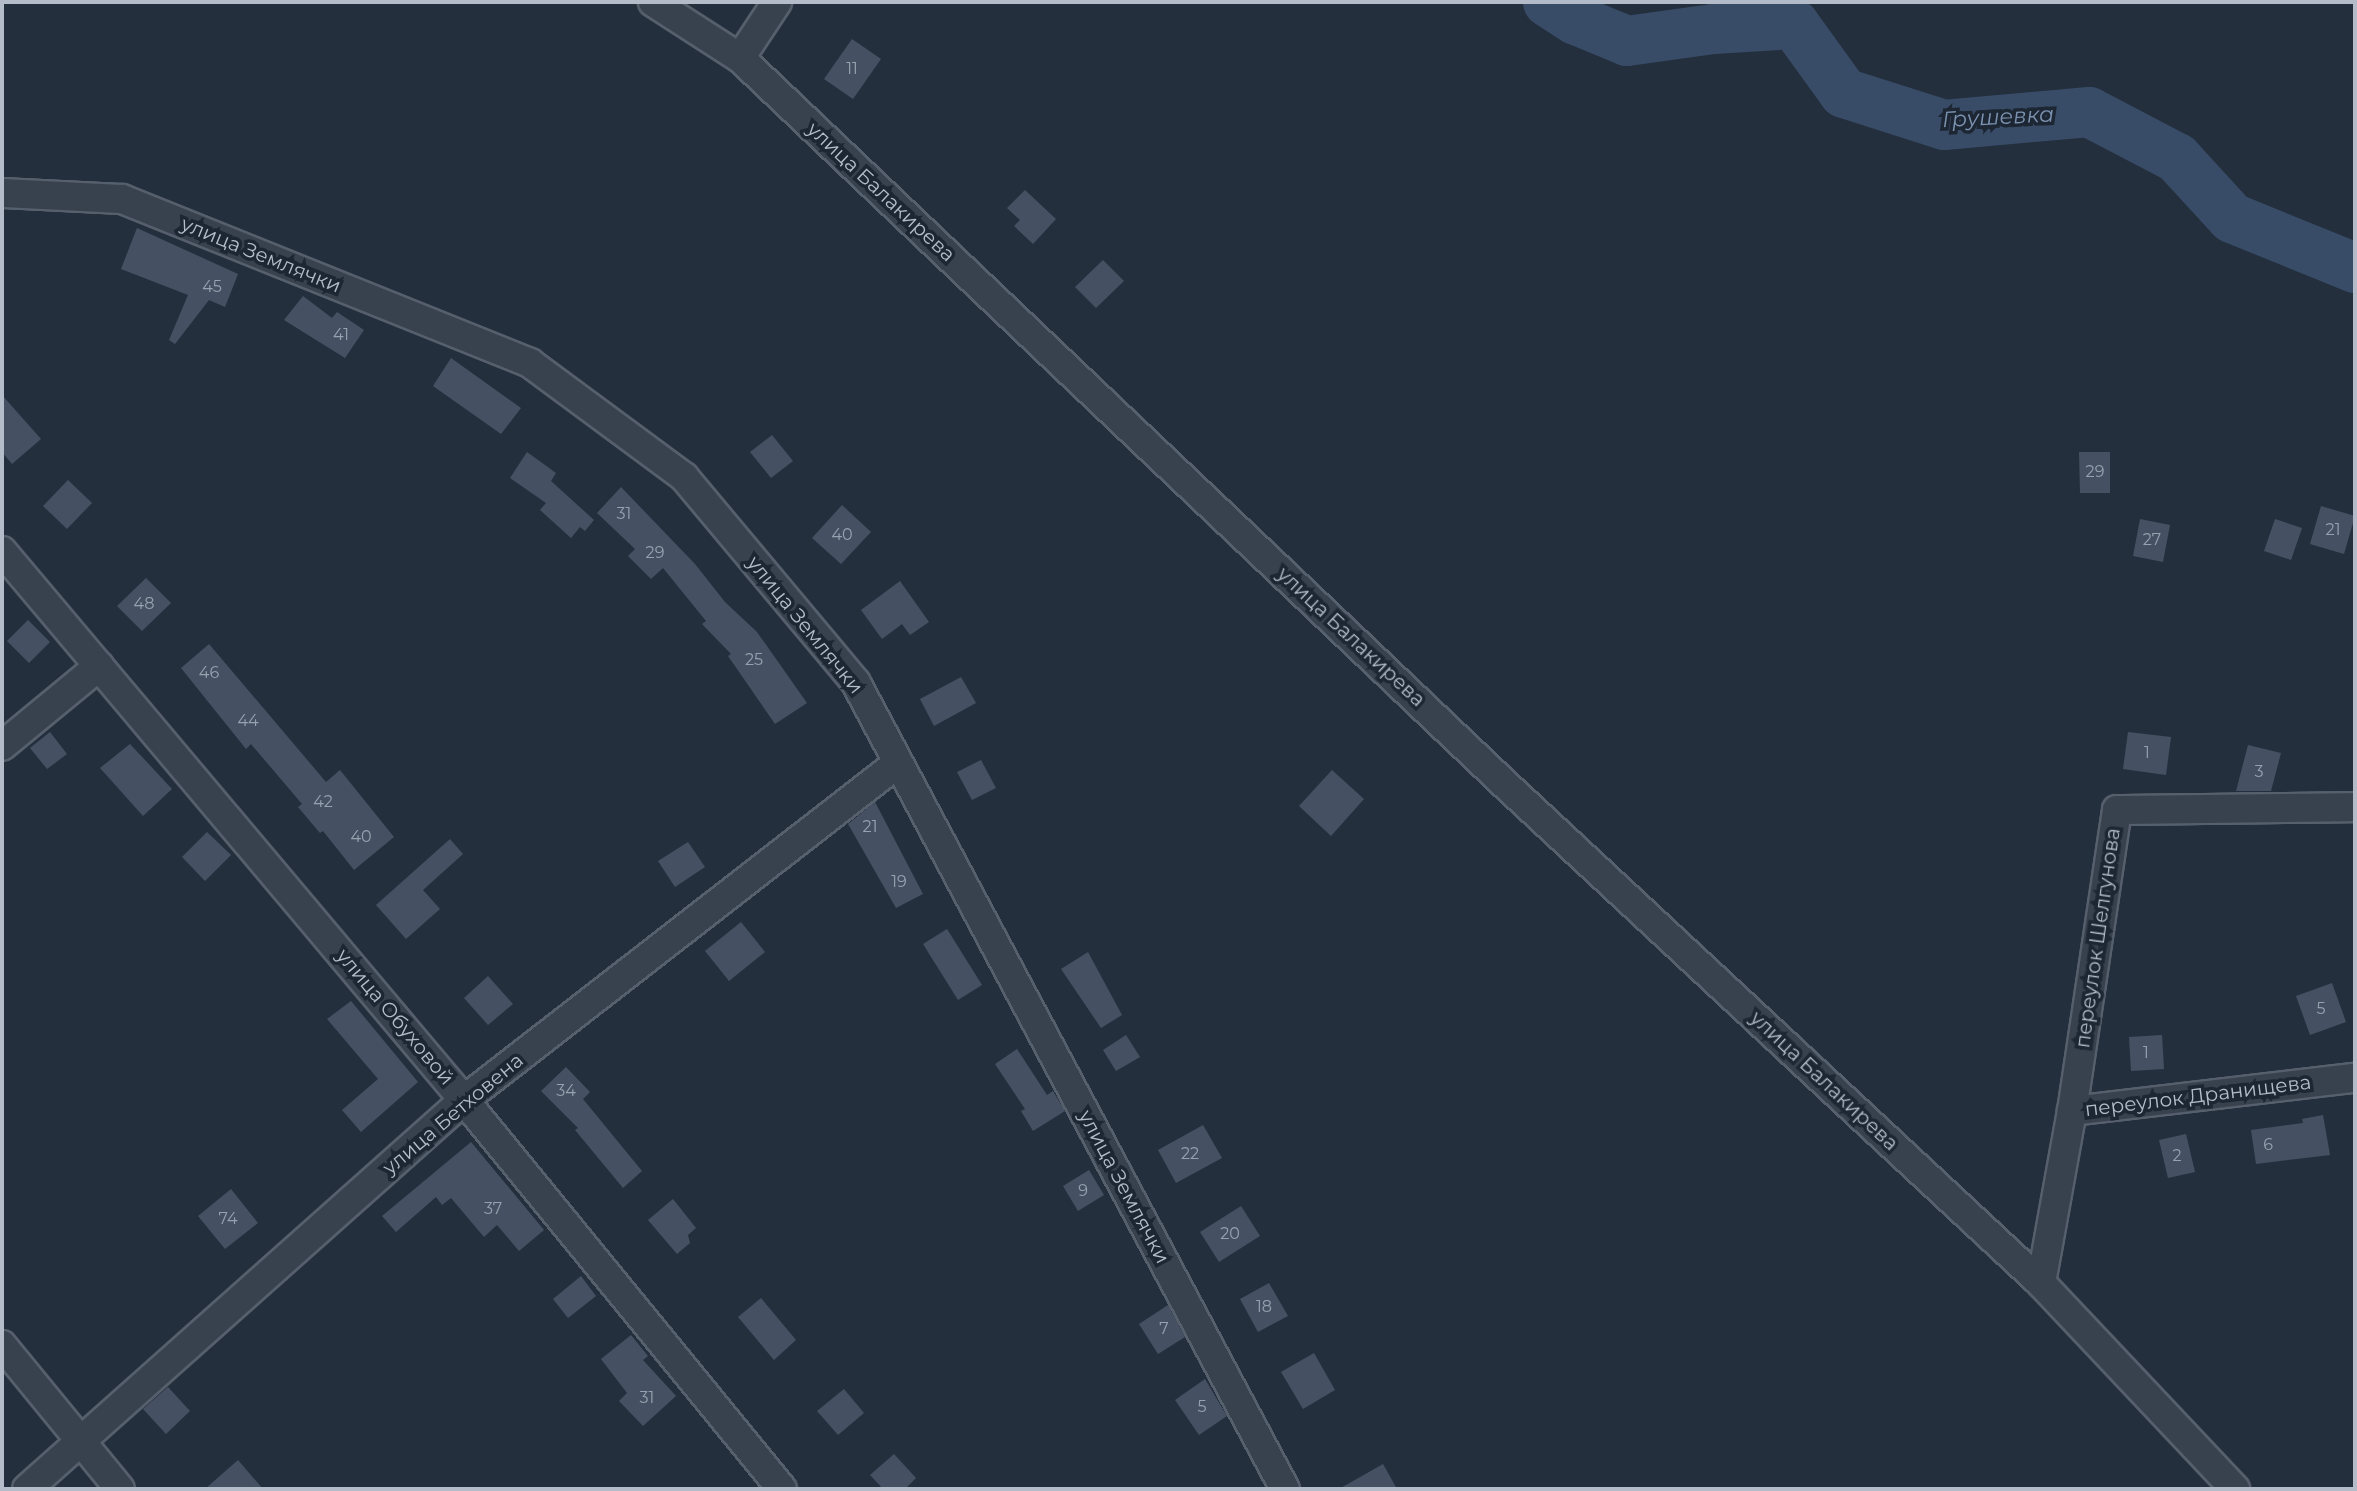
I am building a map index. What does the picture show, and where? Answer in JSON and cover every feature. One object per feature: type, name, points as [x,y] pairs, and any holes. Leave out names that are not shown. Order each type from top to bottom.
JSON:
[{"type":"street","name":"улица Балакирева","points":[[653,2],[740,58],[1497,776],[2041,1283],[2235,1489]]},
{"type":"street","points":[[740,58],[777,2]]},
{"type":"street","name":"улица Землячки","points":[[2,193],[122,199],[530,363],[684,477],[856,683],[1285,1489]]},
{"type":"street","name":"улица Обуховой","points":[[2,551],[464,1100],[782,1489]]},
{"type":"street","points":[[2,746],[99,666]]},
{"type":"street","name":"улица Бетховена","points":[[27,1489],[464,1100],[898,763]]},
{"type":"street","name":"переулок Шелгунова","points":[[2072,1111],[2117,810],[2355,807]]},
{"type":"street","name":"переулок Дранищева","points":[[2041,1283],[2072,1111],[2355,1078]]},
{"type":"street","points":[[2,1345],[120,1489]]},
{"type":"building","points":[[852,39],[881,59],[853,99],[824,79]]},
{"type":"building","points":[[1025,190],[1056,219],[1033,244],[1014,226],[1020,220],[1007,208]]},
{"type":"building","points":[[137,228],[238,274],[225,307],[209,300],[175,344],[169,340],[188,295],[121,269]]},
{"type":"building","points":[[1103,260],[1124,281],[1096,308],[1075,287]]},
{"type":"building","points":[[303,296],[332,318],[337,312],[364,330],[345,358],[284,320]]},
{"type":"building","points":[[451,358],[521,408],[501,434],[433,386]]},
{"type":"building","points":[[2,395],[41,439],[12,464],[2,452]]},
{"type":"building","points":[[772,435],[793,461],[771,478],[750,452]]},
{"type":"building","points":[[527,452],[556,473],[551,481],[594,520],[585,531],[580,527],[571,538],[540,510],[546,503],[510,478]]},
{"type":"building","points":[[2079,452],[2110,452],[2110,493],[2080,493]]},
{"type":"building","points":[[68,480],[92,503],[67,529],[43,506]]},
{"type":"building","points":[[621,487],[695,564],[725,602],[757,632],[807,703],[775,724],[728,656],[731,654],[702,624],[706,621],[663,568],[651,579],[628,556],[635,549],[597,513]]},
{"type":"building","points":[[842,505],[871,532],[841,564],[812,538]]},
{"type":"building","points":[[2321,506],[2355,516],[2344,554],[2310,544]]},
{"type":"building","points":[[2140,519],[2170,525],[2163,562],[2133,556]]},
{"type":"building","points":[[2275,519],[2302,528],[2291,560],[2264,551]]},
{"type":"building","points":[[146,578],[171,603],[142,631],[117,606]]},
{"type":"building","points":[[900,581],[929,622],[910,635],[902,624],[882,639],[861,610]]},
{"type":"building","points":[[28,620],[50,642],[29,663],[7,641]]},
{"type":"building","points":[[209,644],[326,782],[340,770],[394,837],[354,870],[323,831],[320,833],[298,807],[302,804],[251,744],[246,749],[181,668]]},
{"type":"building","points":[[961,677],[976,703],[934,726],[920,699]]},
{"type":"building","points":[[50,732],[67,754],[47,769],[30,748]]},
{"type":"building","points":[[2128,732],[2171,737],[2166,775],[2123,769]]},
{"type":"building","points":[[130,744],[172,789],[143,816],[100,768]]},
{"type":"building","points":[[2248,745],[2281,753],[2271,791],[2236,791]]},
{"type":"building","points":[[981,760],[996,788],[972,800],[957,772]]},
{"type":"building","points":[[1332,770],[1364,799],[1331,836],[1299,806]]},
{"type":"building","points":[[875,802],[923,894],[896,908],[848,824]]},
{"type":"building","points":[[207,832],[231,855],[205,881],[182,857]]},
{"type":"building","points":[[450,839],[463,854],[423,890],[440,909],[406,939],[376,905]]},
{"type":"building","points":[[688,842],[705,867],[675,887],[658,861]]},
{"type":"building","points":[[741,922],[765,952],[729,981],[705,951]]},
{"type":"building","points":[[947,929],[982,985],[958,1000],[923,944]]},
{"type":"building","points":[[1088,952],[1122,1015],[1101,1028],[1061,969]]},
{"type":"building","points":[[488,976],[513,1004],[488,1025],[464,998]]},
{"type":"building","points":[[2332,983],[2346,1022],[2310,1035],[2296,996]]},
{"type":"building","points":[[351,1001],[418,1082],[361,1132],[342,1110],[378,1079],[327,1019]]},
{"type":"building","points":[[1126,1035],[1140,1057],[1116,1071],[1103,1050]]},
{"type":"building","points":[[2162,1035],[2164,1069],[2131,1071],[2129,1037]]},
{"type":"building","points":[[1017,1049],[1047,1095],[1053,1091],[1065,1111],[1033,1131],[1021,1111],[1025,1109],[995,1064]]},
{"type":"building","points":[[566,1067],[590,1092],[583,1099],[642,1171],[623,1188],[575,1130],[578,1128],[541,1091]]},
{"type":"building","points":[[2323,1115],[2330,1155],[2256,1164],[2251,1130],[2303,1123],[2302,1119]]},
{"type":"building","points":[[1203,1125],[1222,1158],[1176,1183],[1158,1150]]},
{"type":"building","points":[[2186,1134],[2195,1172],[2168,1178],[2159,1140]]},
{"type":"building","points":[[471,1142],[544,1230],[519,1251],[497,1225],[484,1237],[451,1198],[442,1205],[436,1197],[396,1232],[382,1216]]},
{"type":"building","points":[[1089,1170],[1104,1195],[1078,1211],[1063,1186]]},
{"type":"building","points":[[231,1189],[258,1223],[225,1249],[198,1216]]},
{"type":"building","points":[[673,1199],[696,1228],[688,1235],[690,1243],[677,1254],[648,1220]]},
{"type":"building","points":[[1241,1206],[1260,1236],[1219,1262],[1200,1232]]},
{"type":"building","points":[[581,1276],[596,1296],[568,1318],[553,1299]]},
{"type":"building","points":[[1269,1283],[1288,1316],[1258,1332],[1240,1299]]},
{"type":"building","points":[[761,1298],[796,1340],[774,1360],[738,1317]]},
{"type":"building","points":[[1168,1305],[1185,1337],[1158,1354],[1139,1324]]},
{"type":"building","points":[[631,1335],[648,1356],[643,1360],[676,1396],[643,1426],[619,1401],[627,1393],[601,1359]]},
{"type":"building","points":[[1314,1353],[1335,1390],[1303,1409],[1281,1372]]},
{"type":"building","points":[[1205,1379],[1227,1416],[1199,1435],[1175,1400]]},
{"type":"building","points":[[168,1387],[190,1411],[166,1434],[143,1409]]},
{"type":"building","points":[[844,1389],[864,1413],[838,1435],[817,1411]]},
{"type":"building","points":[[894,1454],[916,1478],[905,1489],[883,1489],[870,1475]]},
{"type":"building","points":[[238,1460],[263,1489],[205,1489]]},
{"type":"building","points":[[1383,1464],[1397,1489],[1339,1489]]},
{"type":"waterway","name":"Грушевка","points":[[1548,2],[1576,20],[1627,41],[1713,29],[1794,24],[1844,93],[1944,125],[2089,112],[2177,158],[2232,218],[2355,268]]}]
